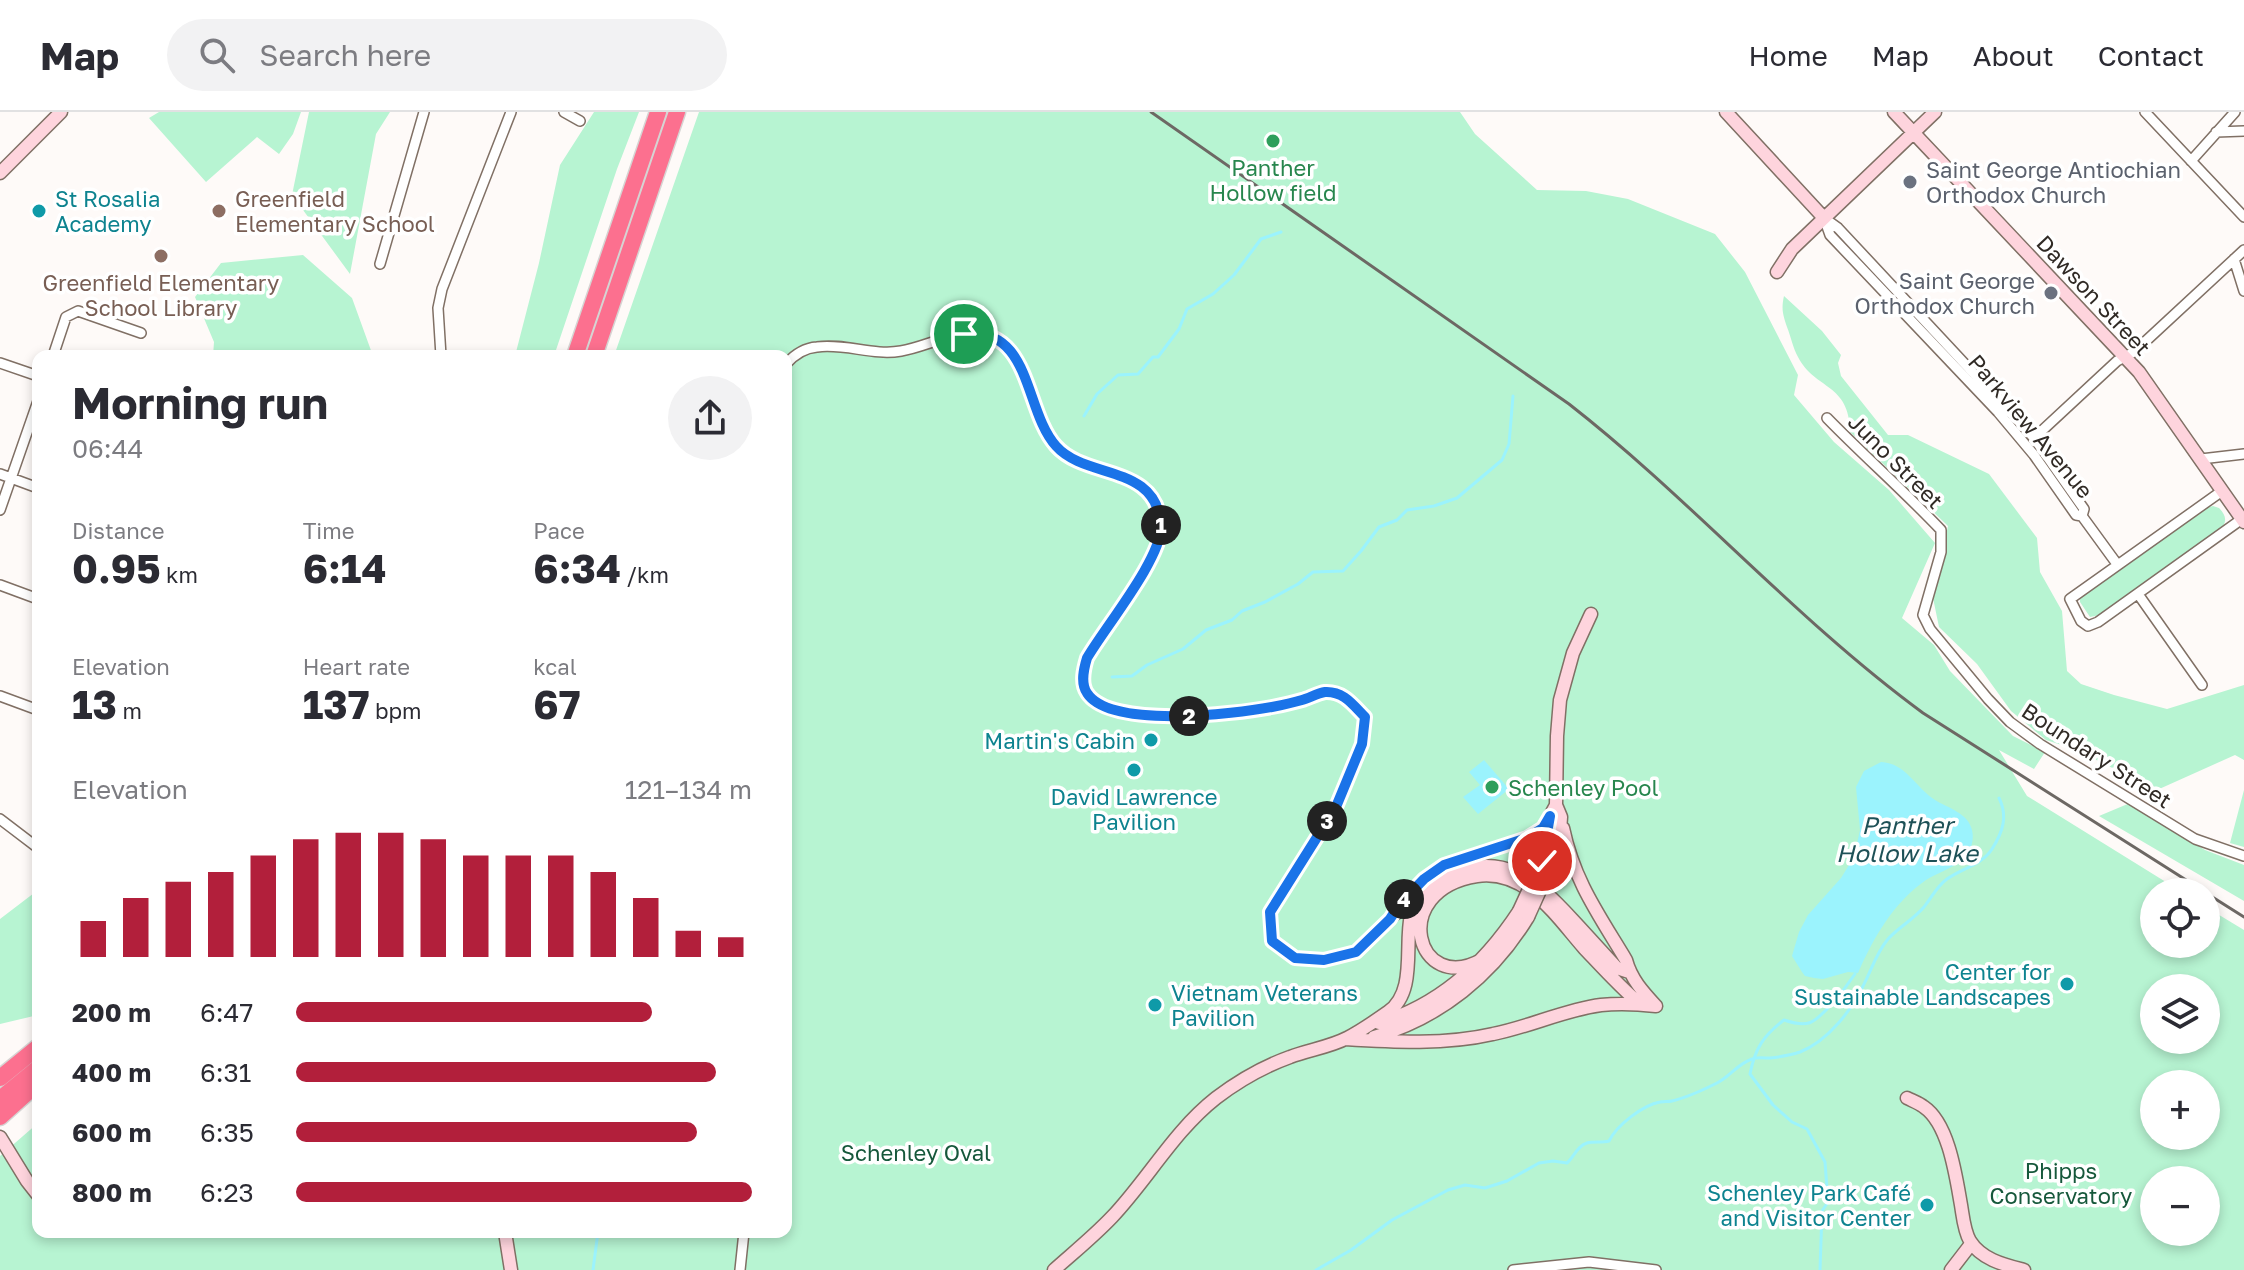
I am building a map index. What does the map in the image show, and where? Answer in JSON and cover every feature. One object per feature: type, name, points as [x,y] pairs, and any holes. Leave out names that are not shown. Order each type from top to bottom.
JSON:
[{"type":"highway","points":[[577,350],[658,112]]},
{"type":"highway","points":[[596,350],[677,112]]},
{"type":"highway","points":[[0,1078],[32,1052]]},
{"type":"highway","points":[[0,1099],[32,1073]]},
{"type":"highway","points":[[0,1117],[32,1088]]},
{"type":"main road","points":[[0,173],[61,112]]},
{"type":"main road","name":"Parkview Avenue","points":[[1726,112],[1824,218]]},
{"type":"main road","name":"Dawson Street","points":[[1894,112],[2139,372],[2243,520]]},
{"type":"main road","points":[[1777,272],[1792,249],[1935,112]]},
{"type":"main road","points":[[1054,1270],[1112,1217],[1186,1127],[1216,1098],[1288,1058],[1364,1034],[1389,1033],[1416,1021],[1458,996],[1493,964],[1518,933],[1546,863],[1556,813],[1557,736],[1564,678],[1591,614]]},
{"type":"main road","points":[[1364,1034],[1460,1040],[1600,1005],[1656,1006],[1629,972],[1626,960],[1581,885],[1556,813]]},
{"type":"main road","points":[[1364,1034],[1400,999],[1407,973],[1411,917],[1417,901],[1435,883],[1458,871],[1480,867],[1507,868],[1520,873],[1541,887],[1617,968],[1629,972]]},
{"type":"main road","points":[[1483,959],[1472,965],[1445,965],[1427,952],[1421,943],[1419,923],[1427,905],[1443,889],[1477,876],[1499,877],[1520,884],[1537,896],[1640,1004]]},
{"type":"main road","points":[[1364,1034],[1435,998],[1465,976],[1524,914]]},
{"type":"main road","points":[[1600,1005],[1629,972]]},
{"type":"main road","points":[[1907,1098],[1925,1107],[1936,1118],[1945,1137],[1971,1244],[1994,1262],[2019,1269]]},
{"type":"main road","points":[[0,1137],[32,1187]]},
{"type":"main road","points":[[506,1238],[511,1270]]},
{"type":"main road","points":[[1951,1270],[1971,1244]]},
{"type":"main road","points":[[1994,1270],[2019,1269]]},
{"type":"street","points":[[380,264],[424,112]]},
{"type":"street","points":[[441,350],[438,308],[442,289],[511,112]]},
{"type":"street","points":[[564,112],[580,121]]},
{"type":"street","points":[[2145,112],[2244,217]]},
{"type":"street","points":[[2191,161],[2235,112]]},
{"type":"street","points":[[2216,132],[2244,131]]},
{"type":"street","name":"Parkview Avenue","points":[[1824,218],[1838,228],[2034,438],[2084,509],[2082,516]]},
{"type":"street","name":"Parkview Avenue","points":[[1824,218],[1830,235],[1998,412],[2117,564]]},
{"type":"street","points":[[2034,438],[2117,361],[2134,352],[2244,250]]},
{"type":"street","points":[[2234,259],[2244,291]]},
{"type":"street","points":[[55,350],[66,317],[78,311],[141,333]]},
{"type":"street","points":[[792,359],[813,347],[898,352],[964,334],[985,335],[1003,344],[1023,369],[1048,435],[1057,448],[1070,459],[1117,473],[1135,482],[1152,500],[1159,515],[1161,536],[1151,559],[1087,658],[1083,670],[1087,695],[1103,706],[1139,715],[1207,716],[1270,707],[1325,692],[1347,697],[1365,717],[1362,744],[1336,807],[1270,912],[1272,941],[1295,958],[1324,960],[1356,952],[1433,872],[1444,865],[1527,838],[1543,828],[1556,813]]},
{"type":"street","points":[[0,363],[32,374]]},
{"type":"street","points":[[0,510],[32,418]]},
{"type":"street","name":"Juno Street","points":[[1827,418],[1941,530],[1941,552],[1923,615]]},
{"type":"street","points":[[2201,459],[2244,454]]},
{"type":"street","points":[[0,474],[32,486]]},
{"type":"street","points":[[2222,491],[2070,599],[2081,621],[2088,626],[2098,622],[2243,520]]},
{"type":"street","points":[[0,585],[32,597]]},
{"type":"street","points":[[2138,594],[2202,685]]},
{"type":"street","name":"Boundary Street","points":[[1923,615],[1930,629],[2010,722],[2040,744],[2195,839],[2244,856]]},
{"type":"street","points":[[0,696],[32,708]]},
{"type":"street","points":[[0,819],[32,843]]},
{"type":"street","points":[[1390,919],[1417,901]]},
{"type":"street","points":[[740,1270],[743,1238]]},
{"type":"street","points":[[1513,1270],[1589,1262],[1656,1270]]},
{"type":"green space","points":[[159,112],[301,112],[293,134],[279,154],[257,137],[206,182],[149,118]]},
{"type":"green space","points":[[309,112],[390,112],[376,134],[350,274],[292,195]]},
{"type":"green space","points":[[594,112],[639,112],[556,350],[517,350],[539,263],[560,165]]},
{"type":"green space","points":[[699,112],[1460,112],[1475,134],[1537,190],[1586,191],[1628,199],[1715,234],[1745,272],[1798,375],[1794,395],[1834,442],[1889,490],[1935,543],[1902,618],[1934,645],[1950,671],[2013,736],[2045,752],[2034,769],[1999,750],[2027,796],[2159,878],[2140,878],[2140,958],[2220,958],[2220,915],[2244,930],[2244,1270],[0,1270],[0,1156],[32,1128],[32,1238],[792,1238],[792,350],[616,350]]},
{"type":"green space","points":[[303,255],[352,298],[371,350],[213,350],[214,342],[195,297],[221,263]]},
{"type":"green space","points":[[1784,296],[1822,331],[1841,355],[1838,363],[1841,376],[1888,435],[1908,435],[1989,474],[2037,538],[2040,572],[2062,611],[2067,671],[2081,684],[2167,709],[2244,685],[2244,760],[2235,755],[2157,790],[2074,749],[2046,740],[2011,711],[1977,664],[1939,627],[1933,598],[1948,526],[1850,432],[1848,416],[1838,395],[1813,376],[1796,354],[1784,315]]},
{"type":"green space","points":[[2213,506],[2225,516],[2220,531],[2100,615],[2090,617],[2080,602],[2084,594]]},
{"type":"green space","points":[[2244,790],[2244,847],[2230,843]]},
{"type":"green space","points":[[2130,803],[2205,850],[2244,865],[2244,901],[2220,887],[2220,878],[2205,878],[2099,816]]},
{"type":"green space","points":[[32,895],[32,1016],[0,1024],[0,919]]},
{"type":"water","name":"Schenley Pool","points":[[1484,760],[1509,789],[1478,814],[1463,797],[1480,785],[1469,772]]},
{"type":"water","name":"Panther Hollow Lake","points":[[1881,762],[1897,767],[1928,795],[1966,819],[1973,833],[1971,848],[1959,862],[1914,889],[1894,910],[1858,973],[1848,972],[1823,979],[1805,976],[1792,956],[1799,932],[1808,915],[1841,878],[1854,857],[1860,830],[1856,787],[1864,771]]},
{"type":"waterway","points":[[1084,416],[1097,394],[1118,375],[1138,374],[1153,357],[1158,357],[1179,329],[1187,309],[1213,294],[1234,275],[1261,239],[1281,232]]},
{"type":"waterway","points":[[1112,677],[1132,676],[1147,665],[1183,649],[1206,630],[1232,620],[1242,611],[1298,584],[1313,572],[1343,571],[1379,527],[1397,520],[1407,510],[1434,506],[1457,498],[1502,460],[1509,444],[1513,396]]},
{"type":"waterway","points":[[1316,1270],[1351,1250],[1392,1220],[1448,1190],[1465,1185],[1485,1188],[1507,1181],[1539,1163],[1567,1163],[1584,1144],[1609,1141],[1624,1122],[1646,1107],[1677,1100],[1707,1088],[1752,1059],[1774,1058],[1810,1047],[1830,1032],[1854,1003],[1888,939],[1920,911],[1943,882],[1983,859],[1992,849],[2003,824],[1999,798]]},
{"type":"waterway","points":[[1820,1270],[1822,1211],[1828,1202],[1825,1162],[1807,1129],[1792,1122],[1773,1105],[1750,1074],[1758,1049],[1771,1031],[1784,1020],[1810,1023],[1824,1012],[1855,974]]},
{"type":"waterway","points":[[593,1270],[597,1238]]},
{"type":"railway","points":[[1151,112],[1569,404],[1658,480],[1831,639],[1923,713],[2183,878]]},
{"type":"railway","points":[[2220,902],[2244,917]]},
{"type":"place","name":"Panther Hollow field","points":[[1273,141]]},
{"type":"place","name":"Saint George Antiochian Orthodox Church","points":[[1910,182]]},
{"type":"place","name":"St Rosalia Academy","points":[[39,211]]},
{"type":"place","name":"Greenfield Elementary School","points":[[219,211]]},
{"type":"place","name":"Greenfield Elementary School Library","points":[[161,256]]},
{"type":"place","name":"Saint George Orthodox Church","points":[[2051,293]]},
{"type":"place","name":"Martin's Cabin","points":[[1151,740]]},
{"type":"place","name":"David Lawrence Pavilion","points":[[1134,770]]},
{"type":"place","name":"Schenley Pool","points":[[1492,787]]},
{"type":"place","name":"Center for Sustainable Landscapes","points":[[2067,984]]},
{"type":"place","name":"Vietnam Veterans Pavilion","points":[[1155,1005]]},
{"type":"place","name":"Schenley Park Café and Visitor Center","points":[[1927,1205]]},
{"type":"route","points":[[964,334],[975,333],[995,339],[1015,356],[1048,435],[1057,448],[1070,459],[1117,473],[1135,482],[1157,508],[1161,524],[1158,546],[1087,658],[1083,670],[1087,695],[1103,706],[1139,715],[1207,716],[1270,707],[1325,692],[1347,697],[1365,717],[1362,744],[1336,807],[1270,912],[1272,941],[1295,958],[1324,960],[1356,952],[1390,919],[1414,888],[1433,872],[1444,865],[1527,838],[1543,828],[1550,816],[1542,861]]},
{"type":"park label","name":"Schenley Oval","points":[[916,1152]]},
{"type":"park label","name":"Phipps Conservatory","points":[[2061,1182]]}]
